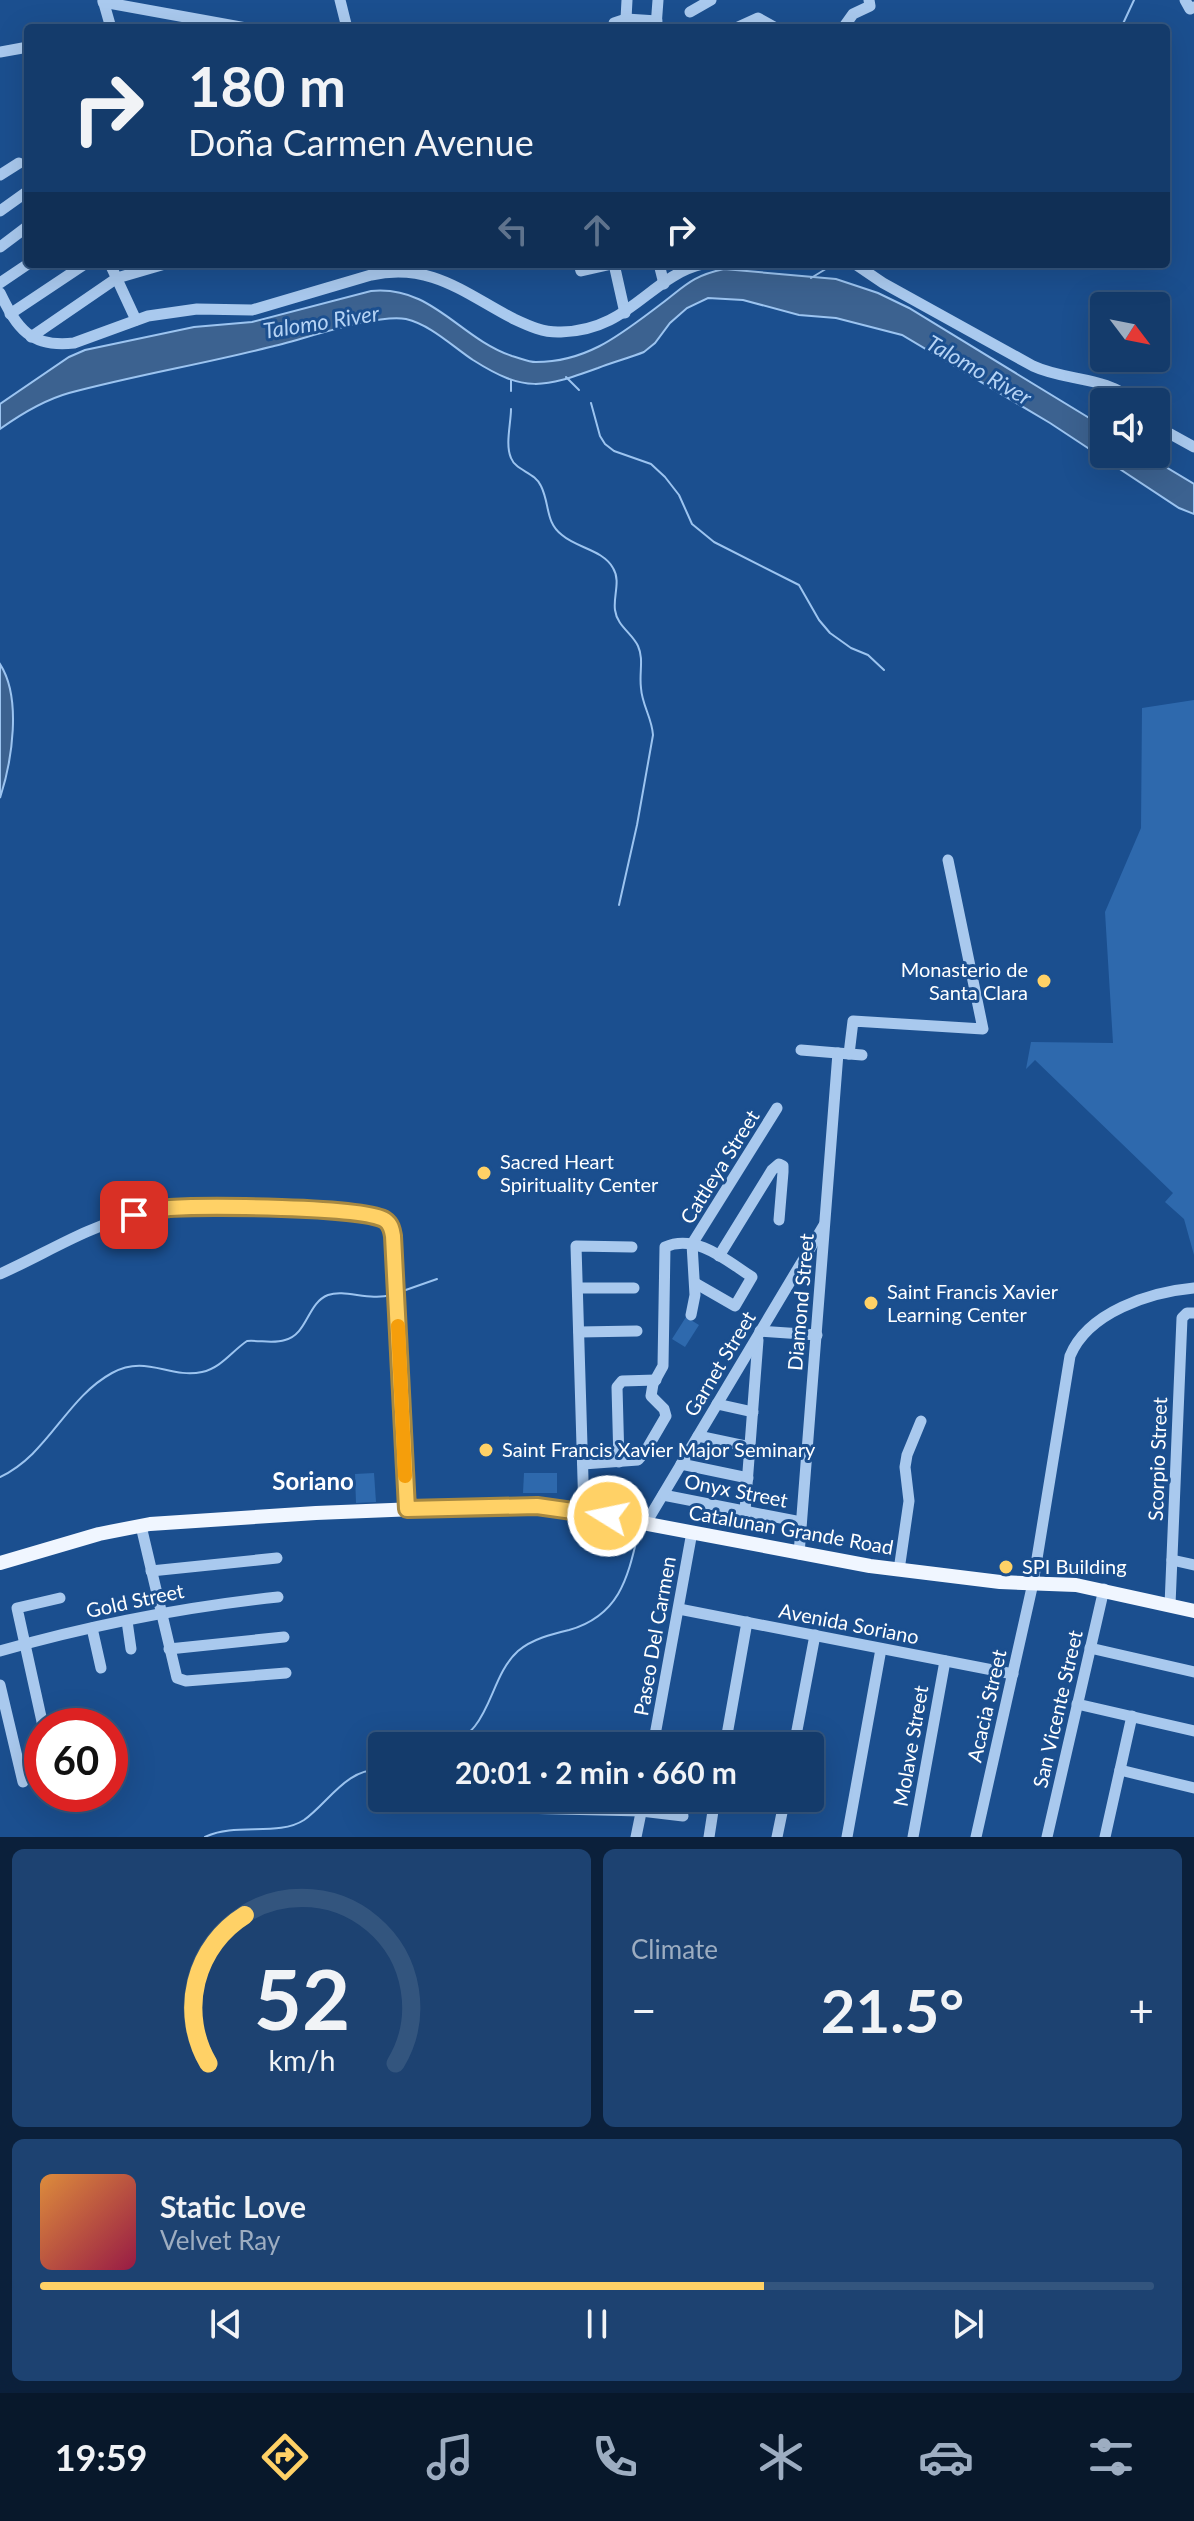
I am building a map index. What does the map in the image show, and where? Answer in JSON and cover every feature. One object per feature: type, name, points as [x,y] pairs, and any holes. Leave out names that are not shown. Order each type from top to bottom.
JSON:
[{"type":"main road","name":"Catalunan Grande Road","points":[[0,1563],[99,1534],[141,1526],[515,1505],[584,1512],[899,1570],[1000,1582],[1104,1589],[1194,1611]]},
{"type":"street","points":[[340,0],[346,24]]},
{"type":"street","points":[[627,0],[620,21],[657,24],[658,0]]},
{"type":"street","points":[[690,12],[711,0]]},
{"type":"street","points":[[108,24],[103,1],[225,24]]},
{"type":"street","points":[[846,24],[853,14],[870,3]]},
{"type":"street","points":[[745,24],[758,18],[771,24]]},
{"type":"street","points":[[0,52],[24,48]]},
{"type":"street","points":[[0,175],[19,163]]},
{"type":"street","points":[[0,211],[24,194]]},
{"type":"street","points":[[0,247],[24,229]]},
{"type":"street","points":[[0,283],[24,267]]},
{"type":"street","points":[[10,314],[79,268]]},
{"type":"street","points":[[112,268],[136,320]]},
{"type":"street","points":[[31,337],[117,278],[151,268]]},
{"type":"street","points":[[614,268],[625,313]]},
{"type":"street","points":[[660,268],[664,284]]},
{"type":"street","points":[[0,293],[10,314],[31,337],[53,344],[74,343],[161,313],[197,309],[252,310],[349,280],[400,270],[444,280],[504,314],[541,330],[559,333],[596,326],[625,313],[689,268]]},
{"type":"street","points":[[861,268],[1047,373],[1097,381],[1115,388]]},
{"type":"street","points":[[1170,434],[1194,447]]},
{"type":"street","name":"Diamond Street","points":[[799,1554],[825,1222],[844,1054],[853,1021],[983,1029],[948,860]]},
{"type":"street","points":[[801,1050],[862,1055]]},
{"type":"street","name":"Cattleya Street","points":[[692,1244],[777,1108]]},
{"type":"street","points":[[719,1256],[772,1170],[779,1164],[783,1166],[779,1220]]},
{"type":"street","points":[[0,1274],[94,1227],[169,1208],[304,1209],[384,1219],[389,1223],[393,1236],[407,1509]]},
{"type":"street","name":"Garnet Street","points":[[646,1523],[825,1222]]},
{"type":"street","points":[[691,1315],[695,1283],[692,1244]]},
{"type":"street","points":[[583,1464],[634,1461],[643,1456],[666,1416],[664,1409],[651,1396],[663,1366],[663,1251],[668,1245],[692,1244],[719,1256],[752,1277],[735,1306],[695,1283]]},
{"type":"street","points":[[584,1512],[576,1246],[632,1247]]},
{"type":"street","points":[[578,1288],[634,1288]]},
{"type":"street","name":"Acacia Street","points":[[976,1837],[1033,1583],[1067,1369],[1078,1340],[1092,1324],[1134,1303],[1169,1291],[1194,1288]]},
{"type":"street","name":"Scorpio Street","points":[[1170,1605],[1189,1314]]},
{"type":"street","points":[[579,1332],[637,1331]]},
{"type":"street","points":[[745,1511],[760,1333],[817,1335]]},
{"type":"street","points":[[619,1462],[617,1387],[622,1381],[656,1380]]},
{"type":"street","points":[[717,1404],[753,1412]]},
{"type":"street","points":[[899,1570],[909,1501],[905,1467],[921,1421]]},
{"type":"street","points":[[698,1436],[750,1447]]},
{"type":"street","points":[[681,1464],[748,1478]]},
{"type":"street","name":"Onyx Street","points":[[663,1495],[801,1522]]},
{"type":"street","points":[[141,1526],[175,1675],[179,1680],[286,1673]]},
{"type":"street","name":"Paseo Del Carmen","points":[[656,1732],[692,1532]]},
{"type":"street","points":[[151,1571],[277,1558]]},
{"type":"street","points":[[1172,1560],[1194,1565]]},
{"type":"street","name":"San Vicente Street","points":[[1047,1837],[1104,1589]]},
{"type":"street","name":"Gold Street","points":[[0,1651],[161,1613],[278,1597]]},
{"type":"street","points":[[39,1708],[17,1608],[60,1598]]},
{"type":"street","name":"Avenida Soriano","points":[[679,1609],[1013,1674]]},
{"type":"street","points":[[127,1621],[131,1649]]},
{"type":"street","points":[[727,1732],[747,1622]]},
{"type":"street","points":[[92,1628],[101,1668]]},
{"type":"street","points":[[797,1732],[815,1635]]},
{"type":"street","points":[[169,1649],[284,1637]]},
{"type":"street","points":[[1090,1648],[1194,1672]]},
{"type":"street","points":[[847,1837],[881,1649]]},
{"type":"street","name":"Molave Street","points":[[913,1837],[945,1661]]},
{"type":"street","points":[[0,1685],[23,1782]]},
{"type":"street","points":[[1077,1704],[1194,1731]]},
{"type":"street","points":[[1105,1837],[1132,1716]]},
{"type":"street","points":[[1120,1770],[1194,1788]]},
{"type":"street","points":[[636,1837],[641,1812]]},
{"type":"street","points":[[649,1812],[683,1816]]},
{"type":"street","points":[[709,1837],[713,1812]]},
{"type":"street","points":[[777,1837],[782,1812]]},
{"type":"shaded area","points":[[1194,700],[1194,1255],[1184,1219],[1165,1202],[1173,1193],[1035,1060],[1026,1069],[1031,1042],[1113,1043],[1105,912],[1141,828],[1142,708]]},
{"type":"shaded area","points":[[686,1317],[699,1325],[685,1347],[672,1339]]},
{"type":"shaded area","points":[[374,1473],[376,1502],[356,1503],[355,1474]]},
{"type":"shaded area","points":[[524,1473],[557,1473],[557,1493],[523,1493]]},
{"type":"water","name":"Talomo River","points":[[724,269],[836,279],[878,293],[909,308],[1090,418],[1090,449],[902,335],[836,318],[799,315],[743,300],[708,298],[687,308],[644,352],[548,383],[534,384],[507,378],[473,360],[424,326],[393,318],[359,323],[245,353],[69,393],[33,408],[0,429],[0,404],[69,357],[85,350],[194,327],[252,322],[371,291],[392,291],[428,304],[493,348],[533,362],[555,361],[588,352],[603,344],[704,275]]},
{"type":"water","points":[[1118,468],[1167,468],[1194,484],[1194,514],[1179,508]]},
{"type":"water","points":[[0,664],[11,694],[13,730],[0,798]]},
{"type":"waterway","points":[[1123,24],[1134,0]]},
{"type":"waterway","points":[[811,278],[827,268]]},
{"type":"waterway","points":[[566,377],[579,390]]},
{"type":"waterway","points":[[511,380],[511,391]]},
{"type":"waterway","points":[[591,403],[605,444],[614,451],[651,464],[679,495],[692,524],[714,542],[799,585],[830,633],[851,648],[868,655],[884,670]]},
{"type":"waterway","points":[[511,409],[508,440],[513,462],[538,481],[550,519],[557,530],[609,562],[616,578],[616,616],[640,651],[642,694],[653,735],[619,905]]},
{"type":"waterway","points":[[400,1292],[437,1279]]},
{"type":"waterway","points":[[0,1477],[31,1455],[82,1397],[112,1373],[136,1366],[202,1372],[221,1363],[247,1341],[276,1342],[293,1337],[316,1305],[328,1295],[391,1295]]},
{"type":"waterway","points":[[469,1732],[518,1651],[536,1640],[586,1623],[611,1604],[626,1578],[639,1530]]},
{"type":"waterway","points":[[205,1837],[230,1830],[294,1825],[313,1813],[339,1787],[368,1772]]},
{"type":"slow traffic","points":[[398,1326],[405,1476]]},
{"type":"place","name":"Monasterio de Santa Clara","points":[[1044,981]]},
{"type":"place","name":"Sacred Heart Spirituality Center","points":[[484,1173]]},
{"type":"place","name":"Saint Francis Xavier Learning Center","points":[[871,1303]]},
{"type":"place","name":"Saint Francis Xavier Major Seminary","points":[[486,1450]]},
{"type":"place","name":"SPI Building","points":[[1006,1567]]},
{"type":"district","name":"Soriano","points":[[313,1482]]},
{"type":"route","points":[[134,1215],[169,1208],[198,1207],[304,1209],[384,1219],[389,1223],[393,1236],[407,1509],[537,1506],[608,1516]]}]
